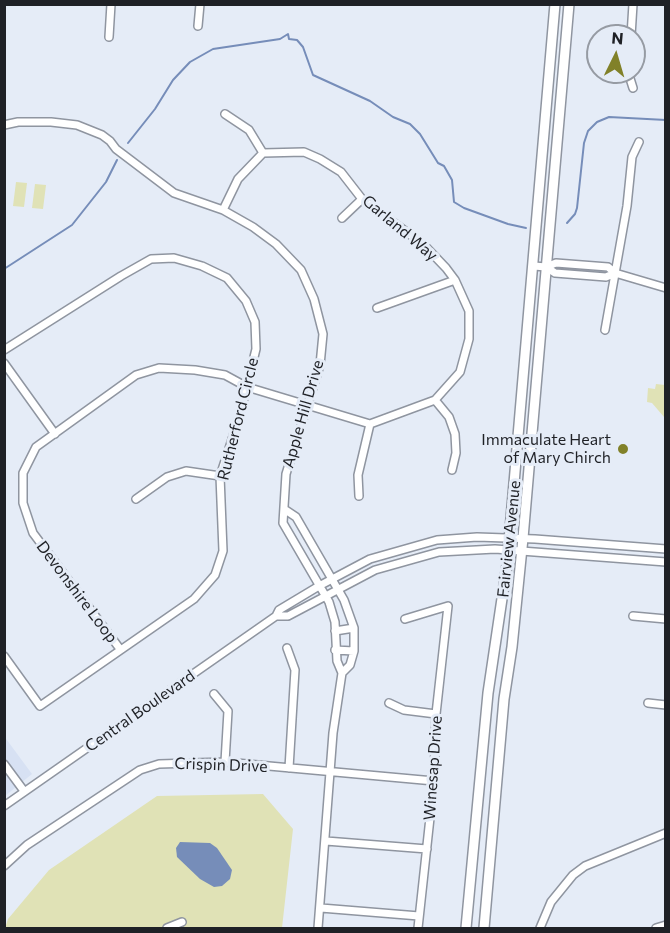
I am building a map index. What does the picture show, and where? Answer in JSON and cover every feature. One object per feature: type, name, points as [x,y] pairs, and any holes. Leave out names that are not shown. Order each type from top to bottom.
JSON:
[{"type":"main road","name":"Fairview Avenue","points":[[466,928],[488,693],[505,591],[555,4]]},
{"type":"main road","name":"Fairview Avenue","points":[[484,928],[504,699],[522,551],[569,4]]},
{"type":"street","points":[[109,37],[111,4]]},
{"type":"street","points":[[198,26],[200,4]]},
{"type":"street","points":[[632,24],[633,4]]},
{"type":"street","points":[[632,84],[633,88]]},
{"type":"street","points":[[223,210],[238,178],[263,153],[249,130],[225,114]]},
{"type":"street","name":"Apple Hill Drive","points":[[4,125],[18,122],[51,122],[77,125],[102,135],[116,149],[174,193],[223,210],[253,227],[276,244],[301,270],[314,299],[323,334],[320,365],[286,474],[283,523],[329,603],[335,622],[337,661],[342,673],[330,772],[318,928]]},
{"type":"street","points":[[605,330],[627,206],[632,157],[639,142]]},
{"type":"street","name":"Garland Way","points":[[263,153],[304,152],[341,172],[362,199],[424,245],[446,267],[455,280],[469,311],[469,339],[460,372],[435,400],[370,424]]},
{"type":"street","points":[[342,218],[362,199]]},
{"type":"street","name":"Rutherford Circle","points":[[4,350],[121,276],[151,260],[174,258],[202,266],[227,278],[246,301],[255,322],[256,349],[220,476],[224,551],[214,575],[194,599],[40,706],[4,656]]},
{"type":"street","points":[[534,266],[546,267],[556,263],[608,267],[615,273],[666,288]]},
{"type":"street","points":[[377,308],[455,280]]},
{"type":"street","points":[[4,363],[55,434]]},
{"type":"street","name":"Devonshire Loop","points":[[120,649],[33,533],[23,503],[23,473],[36,447],[136,375],[159,368],[195,370],[225,375],[247,387],[308,406]]},
{"type":"street","points":[[435,400],[448,417],[455,434],[456,453],[452,470]]},
{"type":"street","points":[[308,406],[370,424],[358,475],[359,496]]},
{"type":"street","points":[[136,499],[167,477],[186,471],[220,476]]},
{"type":"street","name":"Apple Hill Drive","points":[[285,509],[296,517],[333,578],[354,628],[354,651],[350,665],[342,673]]},
{"type":"street","points":[[291,539],[305,532]]},
{"type":"street","name":"Central Boulevard","points":[[4,806],[276,616],[279,610],[318,586],[370,560],[436,540],[477,537],[510,537],[666,549]]},
{"type":"street","points":[[302,557],[315,549]]},
{"type":"street","name":"Central Boulevard","points":[[276,616],[288,616],[375,570],[439,552],[477,549],[508,550],[666,562]]},
{"type":"street","name":"Winesap Drive","points":[[405,619],[448,606],[436,714],[434,781],[418,928]]},
{"type":"street","points":[[633,616],[666,619]]},
{"type":"street","points":[[335,631],[354,628]]},
{"type":"street","points":[[287,648],[295,670],[289,768]]},
{"type":"street","points":[[335,650],[354,651]]},
{"type":"street","points":[[214,694],[228,711],[225,762]]},
{"type":"street","points":[[389,703],[404,710],[436,714]]},
{"type":"street","points":[[648,703],[666,705]]},
{"type":"street","name":"Crispin Drive","points":[[4,866],[27,844],[140,770],[159,764],[225,762],[434,781]]},
{"type":"street","points":[[4,764],[24,791]]},
{"type":"street","points":[[540,928],[551,902],[573,875],[585,866],[658,834],[666,833]]},
{"type":"street","points":[[326,841],[427,849]]},
{"type":"street","points":[[321,909],[419,916]]},
{"type":"street","points":[[167,928],[182,922]]},
{"type":"street","points":[[656,928],[666,925]]},
{"type":"shaded area","points":[[4,736],[32,774],[5,796],[4,796]]},
{"type":"green space","points":[[16,182],[27,183],[24,207],[13,206]]},
{"type":"green space","points":[[35,184],[46,185],[43,209],[32,208]]},
{"type":"green space","points":[[656,384],[665,385],[664,417],[652,403],[647,402],[648,388],[655,389]]},
{"type":"green space","points":[[263,794],[293,829],[282,928],[5,928],[8,919],[49,870],[157,796]]},
{"type":"water","points":[[180,842],[210,843],[217,848],[232,870],[230,879],[222,886],[214,887],[200,879],[177,857],[176,848]]},
{"type":"waterway","points":[[128,143],[155,109],[173,80],[190,62],[213,49],[280,39],[288,34],[289,39],[297,40],[303,47],[313,75],[370,101],[393,117],[410,124],[420,134],[452,180],[454,202],[508,224],[526,228]]},
{"type":"waterway","points":[[567,223],[577,208],[584,143],[588,131],[597,122],[609,117],[666,120]]},
{"type":"waterway","points":[[4,269],[72,225],[106,182],[117,160]]},
{"type":"place","name":"Immaculate Heart of Mary Chirch","points":[[623,449]]}]
